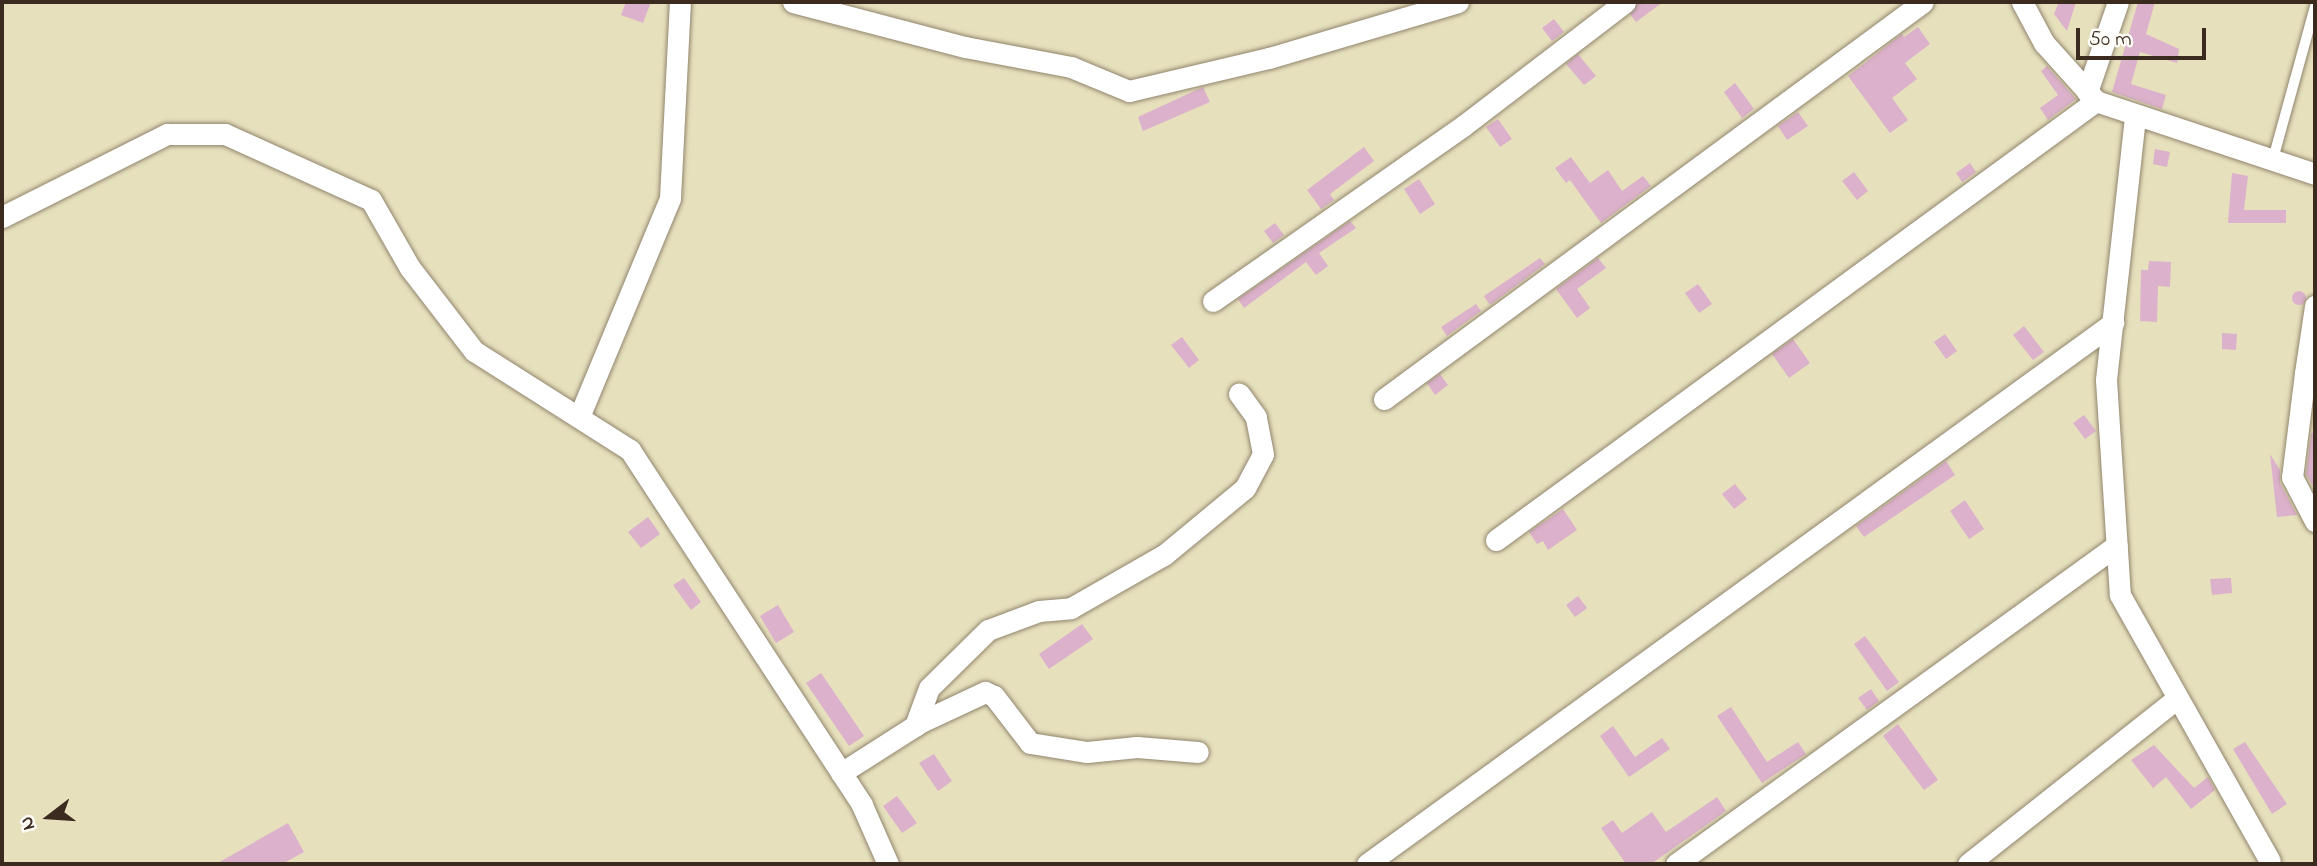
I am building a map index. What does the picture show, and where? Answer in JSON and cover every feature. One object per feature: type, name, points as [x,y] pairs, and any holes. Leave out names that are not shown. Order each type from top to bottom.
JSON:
[{"type":"street","points":[[579,418],[670,198],[681,2]]},
{"type":"street","points":[[793,2],[965,47],[1071,67],[1129,91],[1269,58],[1458,2]]},
{"type":"street","points":[[1213,301],[1463,126],[1625,2]]},
{"type":"street","points":[[1384,398],[1923,2]]},
{"type":"street","points":[[2022,2],[2044,43],[2092,97],[2135,117],[2315,174]]},
{"type":"street","points":[[1496,540],[2092,97],[2118,2]]},
{"type":"street","points":[[2135,117],[2106,380],[2120,594],[2269,863]]},
{"type":"street","points":[[2,217],[167,134],[225,134],[371,200],[410,268],[474,351],[630,450],[862,805],[888,864]]},
{"type":"street","points":[[2315,306],[2310,374],[2292,477],[2315,521]]},
{"type":"street","points":[[1367,864],[2113,323]]},
{"type":"street","points":[[915,726],[929,688],[988,630],[1040,611],[1071,608],[1164,555],[1245,488],[1263,454],[1256,417],[1238,394]]},
{"type":"street","points":[[1676,864],[2117,545]]},
{"type":"street","points":[[841,773],[915,726],[985,692],[994,696],[1030,743],[1087,752],[1137,747],[1198,752]]},
{"type":"street","points":[[1968,864],[2176,699]]},
{"type":"lane","points":[[2273,159],[2315,7]]},
{"type":"building","points":[[626,2],[651,2],[643,23],[621,15]]},
{"type":"building","points":[[1638,2],[1663,2],[1636,22],[1630,14]]},
{"type":"building","points":[[2059,2],[2076,2],[2067,31],[2054,14]]},
{"type":"building","points":[[2138,2],[2155,2],[2146,34],[2179,49],[2177,63],[2140,52],[2131,84],[2166,95],[2162,109],[2112,92]]},
{"type":"building","points":[[1554,19],[1564,32],[1552,41],[1542,28]]},
{"type":"building","points":[[1918,27],[1930,44],[1905,63],[1917,79],[1892,98],[1908,120],[1890,133],[1848,76],[1902,34],[1904,37]]},
{"type":"building","points":[[1578,54],[1596,76],[1584,85],[1566,64]]},
{"type":"building","points":[[2047,66],[2076,99],[2048,120],[2040,108],[2058,95],[2041,71]]},
{"type":"building","points":[[1735,83],[1754,109],[1742,118],[1724,92]]},
{"type":"building","points":[[1203,87],[1210,102],[1143,131],[1138,117]]},
{"type":"building","points":[[1798,112],[1808,126],[1787,140],[1778,126]]},
{"type":"building","points":[[1498,119],[1512,139],[1500,147],[1486,127]]},
{"type":"building","points":[[1364,147],[1374,161],[1330,194],[1334,200],[1321,209],[1307,190]]},
{"type":"building","points":[[2155,149],[2170,152],[2167,167],[2153,164]]},
{"type":"building","points":[[1571,157],[1590,183],[1608,170],[1622,191],[1643,176],[1651,186],[1601,223],[1570,180],[1566,183],[1555,168]]},
{"type":"building","points":[[1970,163],[1976,172],[1962,182],[1956,173]]},
{"type":"building","points":[[1854,172],[1868,191],[1857,200],[1842,181]]},
{"type":"building","points":[[2232,173],[2248,176],[2244,210],[2286,210],[2286,223],[2228,223]]},
{"type":"building","points":[[1419,179],[1435,204],[1420,214],[1404,189]]},
{"type":"building","points":[[1350,221],[1356,228],[1319,253],[1328,266],[1316,275],[1306,262],[1244,308],[1238,299]]},
{"type":"building","points":[[1275,223],[1284,235],[1273,243],[1264,231]]},
{"type":"building","points":[[1540,258],[1545,264],[1490,305],[1484,296]]},
{"type":"building","points":[[1598,258],[1606,268],[1577,289],[1590,308],[1577,318],[1556,289]]},
{"type":"building","points":[[2149,261],[2171,262],[2170,287],[2158,286],[2157,322],[2140,321],[2141,270],[2148,270]]},
{"type":"building","points":[[1698,284],[1712,304],[1699,313],[1685,293]]},
{"type":"building","points":[[2296,291],[2302,291],[2306,298],[2302,305],[2296,305],[2292,301],[2292,295]]},
{"type":"building","points":[[1476,304],[1481,311],[1447,336],[1441,327]]},
{"type":"building","points":[[2024,326],[2044,352],[2033,360],[2013,335]]},
{"type":"building","points":[[2222,333],[2237,334],[2236,350],[2222,349]]},
{"type":"building","points":[[1945,334],[1957,351],[1946,359],[1934,342]]},
{"type":"building","points":[[1182,337],[1199,360],[1189,368],[1171,345]]},
{"type":"building","points":[[1793,339],[1810,363],[1789,378],[1772,354]]},
{"type":"building","points":[[1440,374],[1448,385],[1435,395],[1427,383]]},
{"type":"building","points":[[2084,415],[2096,431],[2085,439],[2073,423]]},
{"type":"building","points":[[2315,431],[2315,490],[2306,474],[2311,434]]},
{"type":"building","points":[[2270,454],[2280,470],[2280,483],[2297,515],[2277,517]]},
{"type":"building","points":[[1946,461],[1955,475],[1864,537],[1856,526]]},
{"type":"building","points":[[1735,484],[1747,499],[1734,509],[1722,494]]},
{"type":"building","points":[[1965,500],[1984,529],[1969,539],[1950,511]]},
{"type":"building","points":[[1563,509],[1577,530],[1548,550],[1543,541],[1537,544],[1529,532]]},
{"type":"building","points":[[648,517],[660,534],[641,548],[628,532]]},
{"type":"building","points":[[684,578],[701,602],[691,610],[673,585]]},
{"type":"building","points":[[2231,578],[2232,593],[2212,595],[2210,579]]},
{"type":"building","points":[[1578,596],[1587,608],[1575,617],[1566,605]]},
{"type":"building","points":[[778,605],[794,632],[776,643],[760,616]]},
{"type":"building","points":[[1082,624],[1093,639],[1049,669],[1039,654]]},
{"type":"building","points":[[1865,636],[1899,682],[1887,691],[1854,644]]},
{"type":"building","points":[[821,673],[864,736],[849,746],[806,683]]},
{"type":"building","points":[[1871,689],[1879,701],[1867,710],[1858,698]]},
{"type":"building","points":[[1731,707],[1767,762],[1798,742],[1806,754],[1762,783],[1717,716]]},
{"type":"building","points":[[1898,724],[1938,780],[1924,790],[1883,736]]},
{"type":"building","points":[[1613,726],[1635,757],[1662,738],[1670,749],[1629,777],[1600,736]]},
{"type":"building","points":[[2245,742],[2287,804],[2272,814],[2233,749]]},
{"type":"building","points":[[2154,745],[2194,788],[2208,777],[2215,790],[2191,809],[2166,777],[2153,788],[2131,760]]},
{"type":"building","points":[[934,754],[952,781],[938,791],[919,763]]},
{"type":"building","points":[[897,796],[917,823],[902,833],[883,806]]},
{"type":"building","points":[[1717,797],[1726,811],[1651,864],[1626,864],[1601,828],[1613,820],[1622,833],[1652,812],[1666,832]]},
{"type":"building","points":[[288,823],[304,852],[282,864],[216,864]]}]
